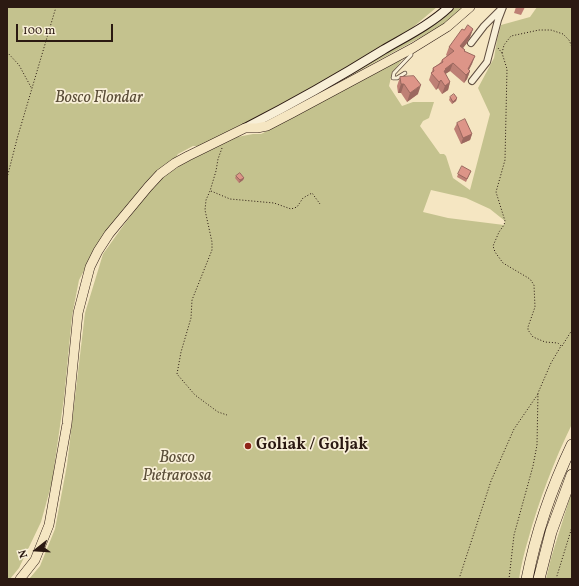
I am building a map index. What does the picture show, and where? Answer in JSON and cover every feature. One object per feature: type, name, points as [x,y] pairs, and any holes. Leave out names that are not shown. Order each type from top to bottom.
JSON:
[{"type":"highway","points":[[527,579],[539,530],[572,445]]},
{"type":"highway","points":[[539,579],[551,532],[572,475]]},
{"type":"main road","points":[[20,579],[35,560],[49,525],[67,424],[78,313],[90,267],[98,250],[109,234],[148,187],[167,168],[224,137],[245,128],[291,104],[426,25],[441,15],[449,7]]},
{"type":"main road","points":[[245,128],[267,126],[411,49],[447,27],[470,7]]},
{"type":"street","points":[[472,81],[486,62],[503,7]]},
{"type":"street","points":[[472,43],[484,26],[503,7]]},
{"type":"lane","points":[[405,73],[397,78],[393,78],[394,73],[411,55],[411,49]]},
{"type":"path","points":[[7,178],[56,7]]},
{"type":"path","points":[[502,53],[504,45],[511,36],[539,30],[552,30],[563,34],[569,40],[572,47]]},
{"type":"path","points":[[492,41],[502,53],[507,69],[505,160],[496,192],[505,221],[493,246],[495,252],[503,263],[530,279],[534,285],[535,307],[528,330],[533,337],[545,342],[558,343],[561,346]]},
{"type":"path","points":[[7,52],[19,65],[32,90]]},
{"type":"path","points":[[224,137],[216,171],[206,200],[205,210],[212,242],[212,250],[192,300],[191,318],[181,352],[177,374],[195,395],[218,412],[228,415]]},
{"type":"path","points":[[210,191],[230,199],[274,203],[291,209],[297,207],[303,198],[312,193],[320,204]]},
{"type":"path","points":[[459,579],[490,481],[514,429],[538,393],[551,363],[572,330]]},
{"type":"path","points":[[509,579],[514,535],[538,446],[538,393]]},
{"type":"path","points":[[556,579],[572,527]]},
{"type":"green space","name":"Bosco Flondar","points":[[7,7],[437,7],[406,33],[301,95],[199,146],[193,146],[178,154],[175,159],[164,165],[145,183],[101,239],[79,280],[72,316],[64,398],[52,482],[41,522],[19,568],[10,579],[7,579]]},
{"type":"green space","points":[[455,7],[464,7],[445,24],[300,103],[438,21]]},
{"type":"green space","name":"Bosco Pietrarossa","points":[[537,7],[572,7],[572,424],[542,495],[525,550],[519,579],[29,579],[40,566],[55,529],[67,465],[85,313],[103,254],[147,194],[167,174],[188,161],[237,137],[261,134],[404,57],[392,73],[389,86],[402,106],[413,102],[434,102],[429,118],[423,121],[420,126],[440,154],[444,154],[446,156],[453,178],[470,190],[490,114],[478,88],[494,58],[501,25],[530,17]],"holes":[[[431,190],[466,198],[490,209],[505,221],[504,225],[448,218],[423,212]]]},
{"type":"green space","points":[[572,491],[572,579],[546,579],[551,558]]},
{"type":"building","points":[[468,25],[473,29],[460,46],[465,50],[464,51],[475,56],[468,69],[470,71],[466,75],[453,63],[444,71],[450,82],[445,86],[441,80],[439,82],[431,73],[434,71],[433,68],[443,62],[442,60],[454,51],[449,47],[462,29],[464,30]]},
{"type":"building","points":[[414,76],[421,85],[410,93],[404,84],[401,84],[400,77]]},
{"type":"building","points":[[454,94],[457,98],[453,102],[450,97]]},
{"type":"building","points":[[465,119],[472,134],[463,138],[457,123]]},
{"type":"building","points":[[462,166],[471,171],[467,179],[458,174]]},
{"type":"building","points":[[240,173],[244,178],[240,180],[236,176]]},
{"type":"place","name":"Goliak / Goljak","points":[[248,446]]}]
